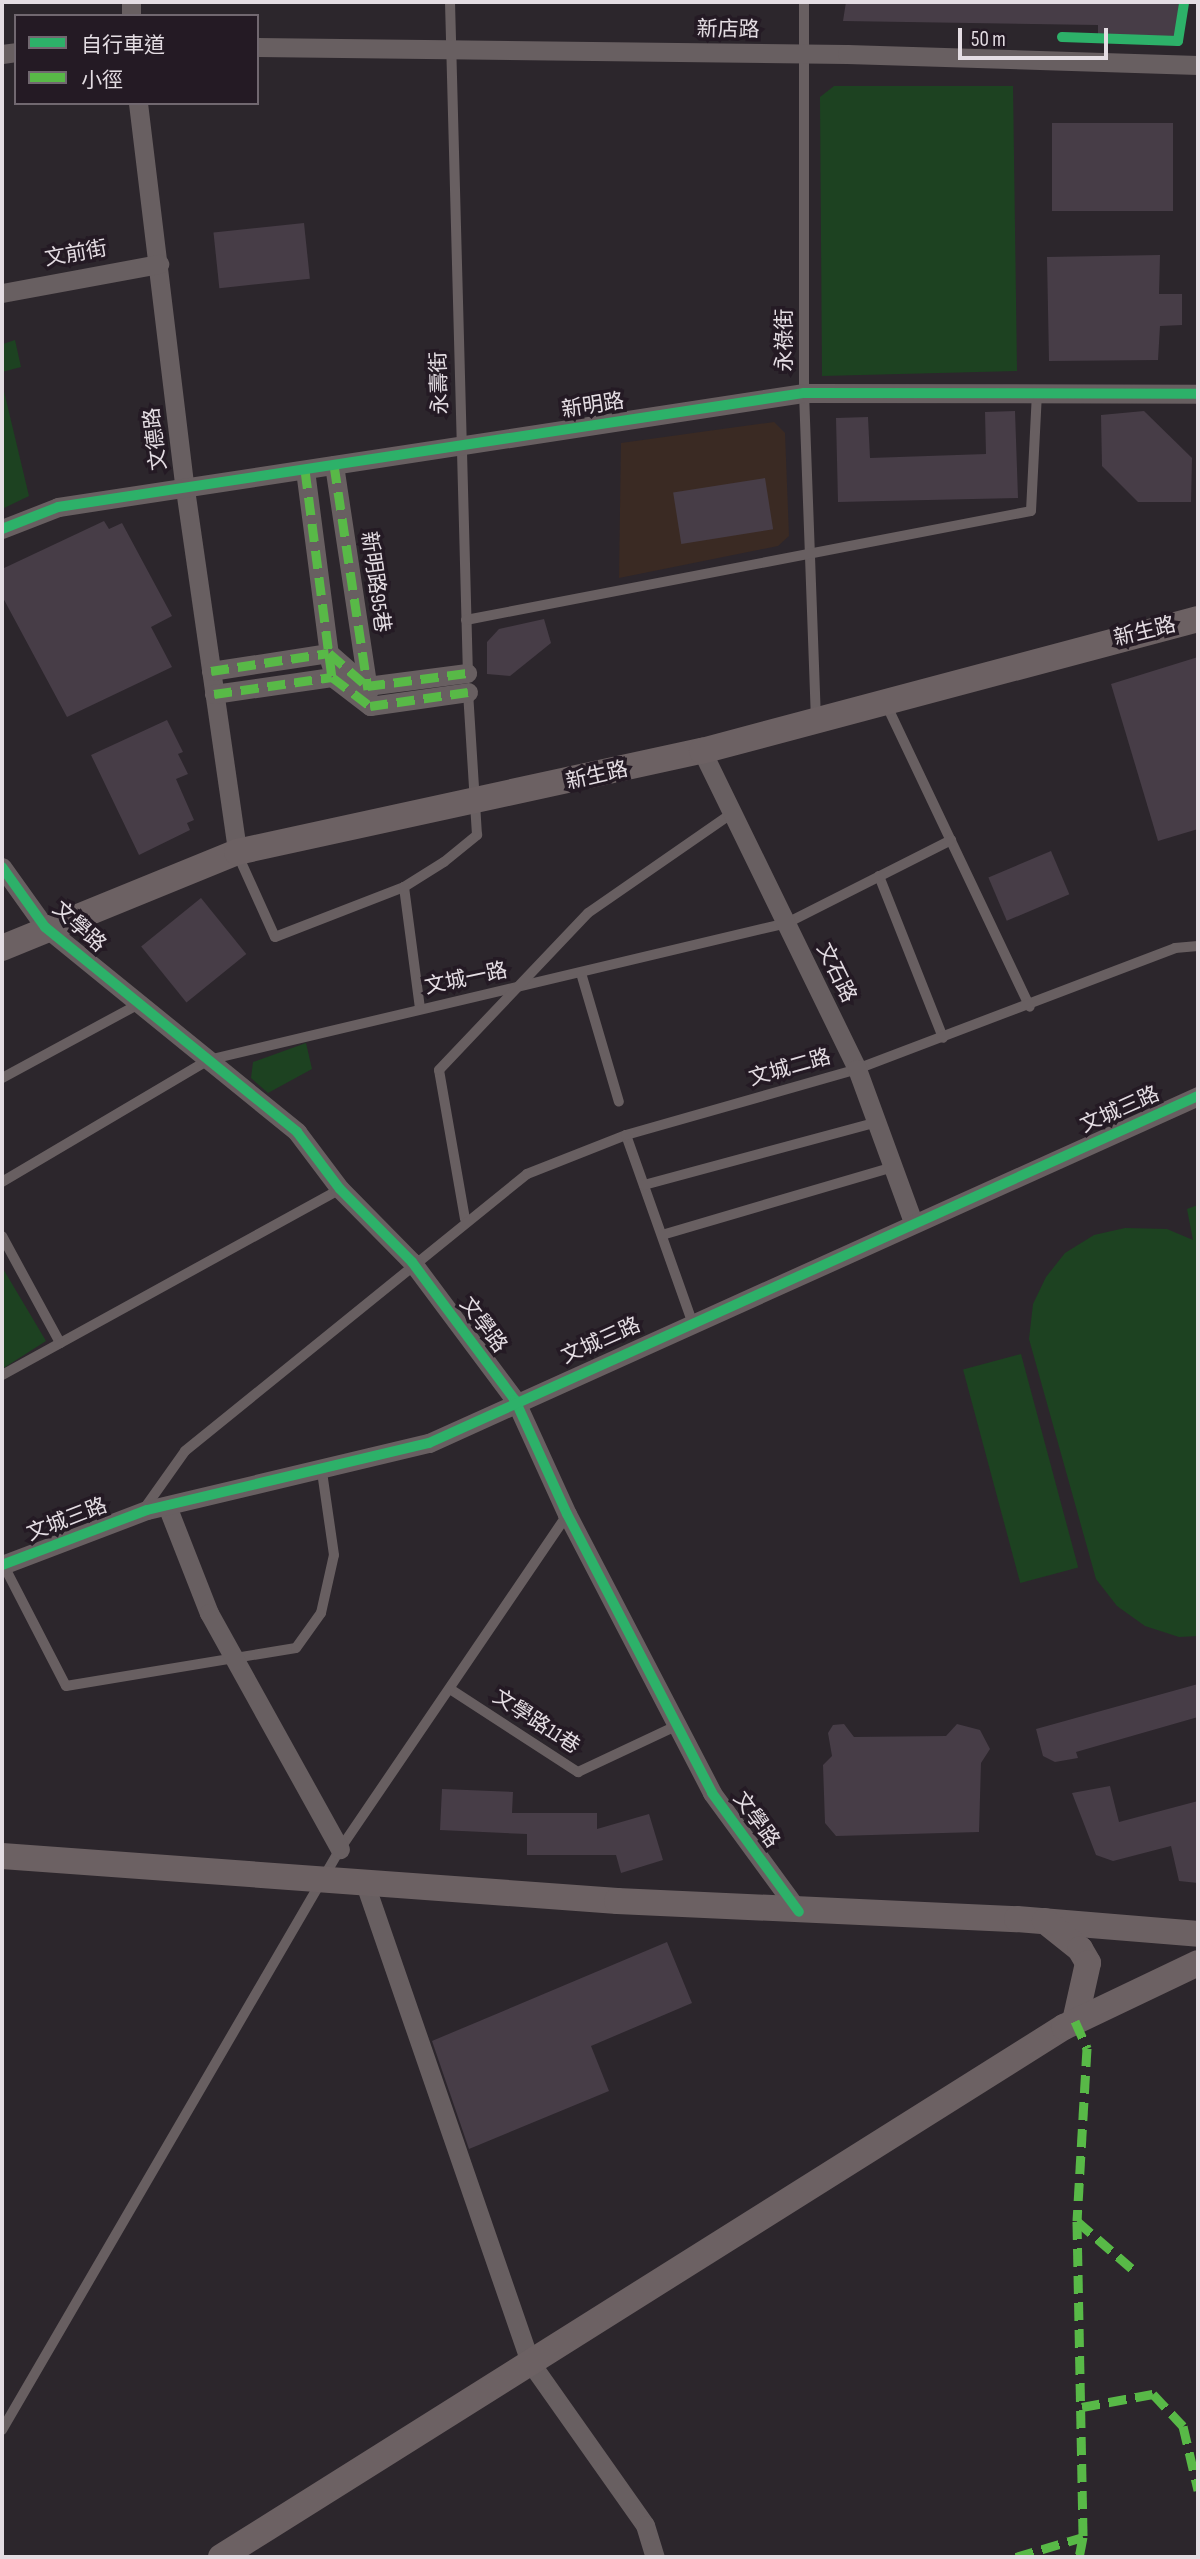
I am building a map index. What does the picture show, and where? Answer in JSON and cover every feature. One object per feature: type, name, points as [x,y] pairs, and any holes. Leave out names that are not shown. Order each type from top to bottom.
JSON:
[{"type":"main road","name":"新生路","points":[[2,948],[45,927],[237,852],[471,805],[702,751],[884,700],[1198,619]]},
{"type":"main road","points":[[2,1856],[799,1912],[1045,1921],[1198,1934]]},
{"type":"main road","points":[[1045,1921],[1080,1949],[1088,1963],[1075,2021]]},
{"type":"main road","points":[[221,2557],[1075,2021],[1198,1963]]},
{"type":"street","name":"新店路","points":[[259,47],[804,54],[1198,65]]},
{"type":"street","name":"文德路","points":[[138,105],[185,489],[237,852]]},
{"type":"street","name":"文前街","points":[[2,293],[159,264]]},
{"type":"street","name":"新明路","points":[[2,529],[58,507],[804,393],[1037,391],[1198,394]]},
{"type":"street","name":"新明路95巷","points":[[334,465],[370,706]]},
{"type":"street","points":[[305,470],[332,677],[370,706],[468,683]]},
{"type":"street","points":[[211,671],[329,653],[367,686],[468,683]]},
{"type":"street","points":[[214,694],[332,677]]},
{"type":"street","name":"文石路","points":[[702,751],[730,814],[787,923],[857,1069],[913,1222]]},
{"type":"street","name":"文學路","points":[[2,867],[45,927],[297,1132],[340,1189],[412,1262],[515,1400],[567,1514],[679,1724],[712,1793],[799,1912]]},
{"type":"street","name":"文城三路","points":[[3,1565],[141,1512],[323,1472],[429,1443],[515,1400],[1198,1096]]},
{"type":"street","points":[[167,1506],[233,1659],[340,1849]]},
{"type":"street","points":[[364,1881],[530,2362],[645,2525],[656,2557]]},
{"type":"lane","name":"永壽街","points":[[404,887],[477,835],[471,805],[450,2]]},
{"type":"lane","name":"永祿街","points":[[803,2],[804,393],[816,720]]},
{"type":"lane","points":[[466,620],[1031,511],[1037,391]]},
{"type":"lane","points":[[884,700],[1030,1007]]},
{"type":"lane","points":[[465,1219],[439,1070],[588,912],[730,814]]},
{"type":"lane","name":"文城一路","points":[[2,1182],[208,1060],[787,923],[951,840]]},
{"type":"lane","points":[[237,852],[275,937],[404,887],[420,1008]]},
{"type":"lane","points":[[879,876],[943,1038]]},
{"type":"lane","name":"文城二路","points":[[141,1512],[185,1451],[465,1219],[527,1174],[626,1135],[857,1069],[1030,1007],[1175,948],[1198,946]]},
{"type":"lane","points":[[581,973],[619,1102]]},
{"type":"lane","points":[[2,1078],[139,1004]]},
{"type":"lane","points":[[644,1185],[877,1122]]},
{"type":"lane","points":[[626,1135],[692,1321]]},
{"type":"lane","points":[[662,1234],[893,1167]]},
{"type":"lane","points":[[2,1375],[340,1189]]},
{"type":"lane","points":[[2,1236],[60,1343]]},
{"type":"lane","points":[[3,1565],[66,1686],[296,1648],[321,1613],[334,1555],[323,1472]]},
{"type":"lane","points":[[2,2430],[325,1880],[340,1849],[567,1514]]},
{"type":"lane","name":"文學路11巷","points":[[450,1689],[578,1772],[679,1724]]},
{"type":"shaded area","points":[[774,422],[785,433],[789,536],[778,546],[619,578],[621,443]]},
{"type":"green space","points":[[834,86],[1013,86],[1017,371],[822,376],[820,97]]},
{"type":"green space","points":[[2,336],[3,344],[15,340],[21,367],[2,372]]},
{"type":"green space","points":[[2,383],[29,496],[2,509]]},
{"type":"green space","points":[[306,1043],[312,1069],[268,1093],[251,1078],[253,1062]]},
{"type":"green space","points":[[1198,1205],[1198,1636],[1179,1637],[1145,1626],[1117,1606],[1096,1579],[1029,1339],[1033,1304],[1046,1277],[1065,1253],[1094,1235],[1125,1228],[1167,1229],[1193,1240],[1187,1209]]},
{"type":"green space","points":[[2,1267],[46,1341],[2,1369]]},
{"type":"green space","points":[[1021,1354],[1078,1567],[1020,1583],[963,1370]]},
{"type":"building","points":[[846,2],[1179,2],[1177,37],[1098,34],[1098,25],[843,21]]},
{"type":"building","points":[[1052,123],[1173,123],[1173,211],[1052,211]]},
{"type":"building","points":[[304,223],[310,279],[219,288],[213,233]]},
{"type":"building","points":[[1160,255],[1159,294],[1182,294],[1182,325],[1160,326],[1158,360],[1049,361],[1047,257]]},
{"type":"building","points":[[1015,411],[1018,498],[838,502],[836,418],[868,417],[870,458],[986,454],[985,412]]},
{"type":"building","points":[[1144,411],[1192,458],[1191,502],[1138,502],[1102,466],[1101,415]]},
{"type":"building","points":[[765,478],[773,529],[681,544],[673,493]]},
{"type":"building","points":[[104,521],[109,529],[122,523],[172,616],[151,627],[172,667],[67,717],[2,596],[2,569]]},
{"type":"building","points":[[544,619],[551,643],[510,676],[487,674],[487,642],[499,629]]},
{"type":"building","points":[[1198,657],[1198,829],[1158,841],[1111,684]]},
{"type":"building","points":[[167,720],[183,752],[178,754],[188,774],[176,779],[194,820],[187,823],[190,830],[139,855],[91,755]]},
{"type":"building","points":[[1051,851],[1069,894],[1007,921],[988,878]]},
{"type":"building","points":[[201,898],[246,954],[186,1002],[141,946]]},
{"type":"building","points":[[1198,1684],[1198,1717],[1076,1752],[1078,1758],[1055,1762],[1043,1756],[1036,1729]]},
{"type":"building","points":[[844,1724],[854,1737],[946,1736],[957,1724],[980,1730],[990,1749],[981,1763],[979,1832],[836,1836],[825,1823],[823,1765],[832,1756],[828,1733],[833,1725]]},
{"type":"building","points":[[1110,1786],[1119,1822],[1198,1801],[1198,1883],[1179,1881],[1171,1846],[1113,1861],[1096,1855],[1072,1793]]},
{"type":"building","points":[[442,1789],[513,1792],[512,1813],[597,1813],[597,1829],[649,1814],[663,1860],[621,1873],[616,1855],[527,1855],[527,1834],[440,1830]]},
{"type":"building","points":[[667,1942],[692,2003],[591,2046],[609,2091],[469,2149],[432,2041]]},
{"type":"marked path","points":[[334,465],[368,689]]},
{"type":"marked path","points":[[305,470],[332,677]]},
{"type":"marked path","points":[[211,671],[329,653],[367,686],[467,673]]},
{"type":"marked path","points":[[214,694],[332,677],[370,706],[468,692]]},
{"type":"marked path","points":[[1075,2021],[1087,2048],[1077,2221],[1083,2537],[1079,2557]]},
{"type":"marked path","points":[[1077,2221],[1137,2273]]},
{"type":"marked path","points":[[1082,2407],[1153,2394],[1183,2426],[1198,2490]]},
{"type":"marked path","points":[[1016,2557],[1083,2537]]},
{"type":"cycle path","points":[[1062,37],[1178,41],[1184,2]]},
{"type":"cycle path","points":[[2,529],[58,507],[804,393],[1198,394]]},
{"type":"cycle path","points":[[2,867],[45,927],[297,1132],[340,1189],[412,1262],[515,1400],[567,1514],[712,1793],[799,1912]]},
{"type":"cycle path","points":[[2,1565],[147,1510],[429,1443],[1198,1096]]}]
